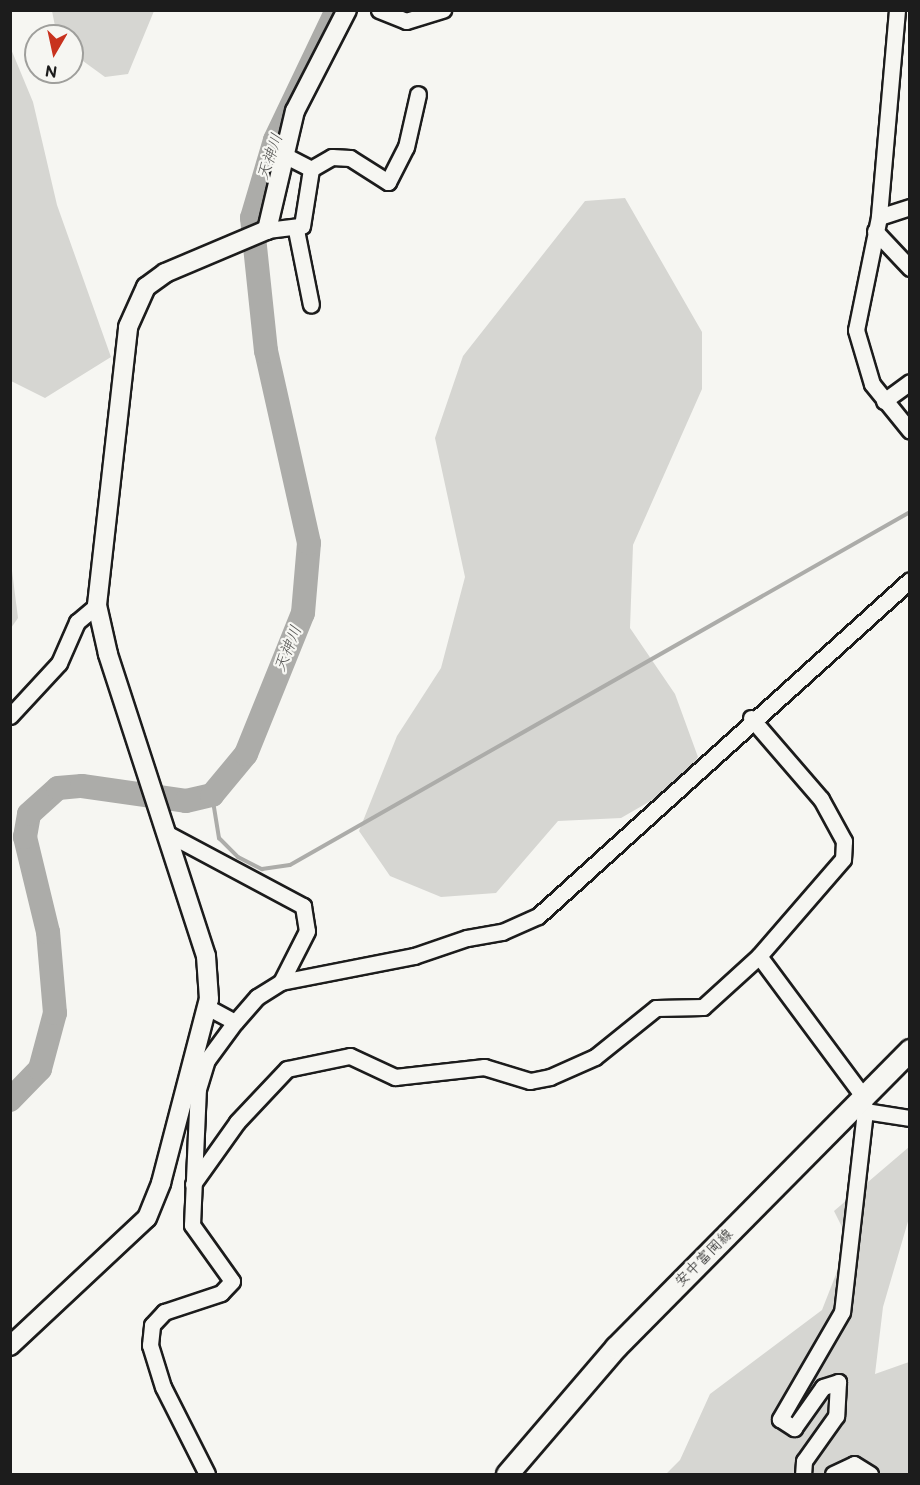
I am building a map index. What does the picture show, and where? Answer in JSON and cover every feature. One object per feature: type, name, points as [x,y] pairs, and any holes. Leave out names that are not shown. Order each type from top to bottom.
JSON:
[{"type":"main road","name":"安中富岡線","points":[[507,1474],[616,1347],[864,1104],[909,1050]]},
{"type":"street","points":[[264,232],[284,155],[309,77],[347,10]]},
{"type":"street","points":[[379,10],[406,21],[443,10]]},
{"type":"street","points":[[897,10],[877,224],[856,330],[862,364],[885,401],[909,431]]},
{"type":"street","points":[[312,169],[332,157],[350,158],[392,179],[418,94]]},
{"type":"street","points":[[284,155],[312,169]]},
{"type":"street","points":[[311,305],[296,230],[305,218],[312,169]]},
{"type":"street","points":[[877,224],[909,207]]},
{"type":"street","points":[[877,224],[909,268]]},
{"type":"street","points":[[10,1346],[147,1218],[161,1183],[207,1007],[206,956],[171,835],[108,654],[97,604],[126,339],[136,305],[146,287],[165,273],[264,232],[296,230]]},
{"type":"street","points":[[885,401],[909,382]]},
{"type":"street","points":[[207,1474],[163,1387],[150,1345],[152,1325],[164,1312],[221,1293],[232,1281],[192,1225],[193,1184],[198,1167],[194,1126],[198,1089],[207,1060],[235,1023],[257,997],[281,982],[414,956],[467,938],[502,932],[538,916],[751,718],[909,580]]},
{"type":"street","points":[[10,716],[59,663],[77,622],[97,604]]},
{"type":"street","points":[[193,1184],[237,1122],[287,1069],[350,1056],[395,1077],[484,1066],[530,1081],[550,1077],[595,1058],[656,1008],[703,1007],[759,956],[843,859],[844,841],[821,799],[751,718]]},
{"type":"street","points":[[171,835],[303,906],[307,931],[281,982]]},
{"type":"street","points":[[759,956],[864,1104],[909,1118]]},
{"type":"street","points":[[207,1007],[235,1023]]},
{"type":"street","points":[[803,1474],[804,1461],[836,1416],[838,1382],[823,1387],[794,1428],[780,1419],[842,1312],[864,1104]]},
{"type":"street","points":[[833,1474],[854,1464],[870,1474]]},
{"type":"shaded area","points":[[52,10],[154,11],[128,74],[105,77],[84,62],[84,24],[55,24]]},
{"type":"shaded area","points":[[11,49],[33,102],[57,205],[111,357],[45,398],[11,381]]},
{"type":"shaded area","points":[[625,198],[702,332],[702,389],[633,545],[630,628],[675,694],[698,757],[680,784],[621,818],[558,821],[496,893],[441,897],[390,876],[359,831],[397,736],[441,668],[465,577],[435,438],[463,356],[585,201]]},
{"type":"shaded area","points":[[11,563],[18,618],[11,628]]},
{"type":"shaded area","points":[[909,1147],[909,1218],[883,1307],[875,1374],[909,1362],[909,1474],[666,1474],[680,1460],[710,1394],[822,1310],[849,1241],[834,1211]]},
{"type":"waterway","name":"天神川","points":[[10,1100],[40,1069],[55,1013],[48,932],[25,837],[29,814],[58,788],[82,786],[186,801],[212,795],[246,754],[303,613],[309,543],[266,351],[252,218],[275,140],[337,10]]},
{"type":"waterway","points":[[212,795],[219,838],[238,857],[262,869],[290,865],[910,512]]}]
